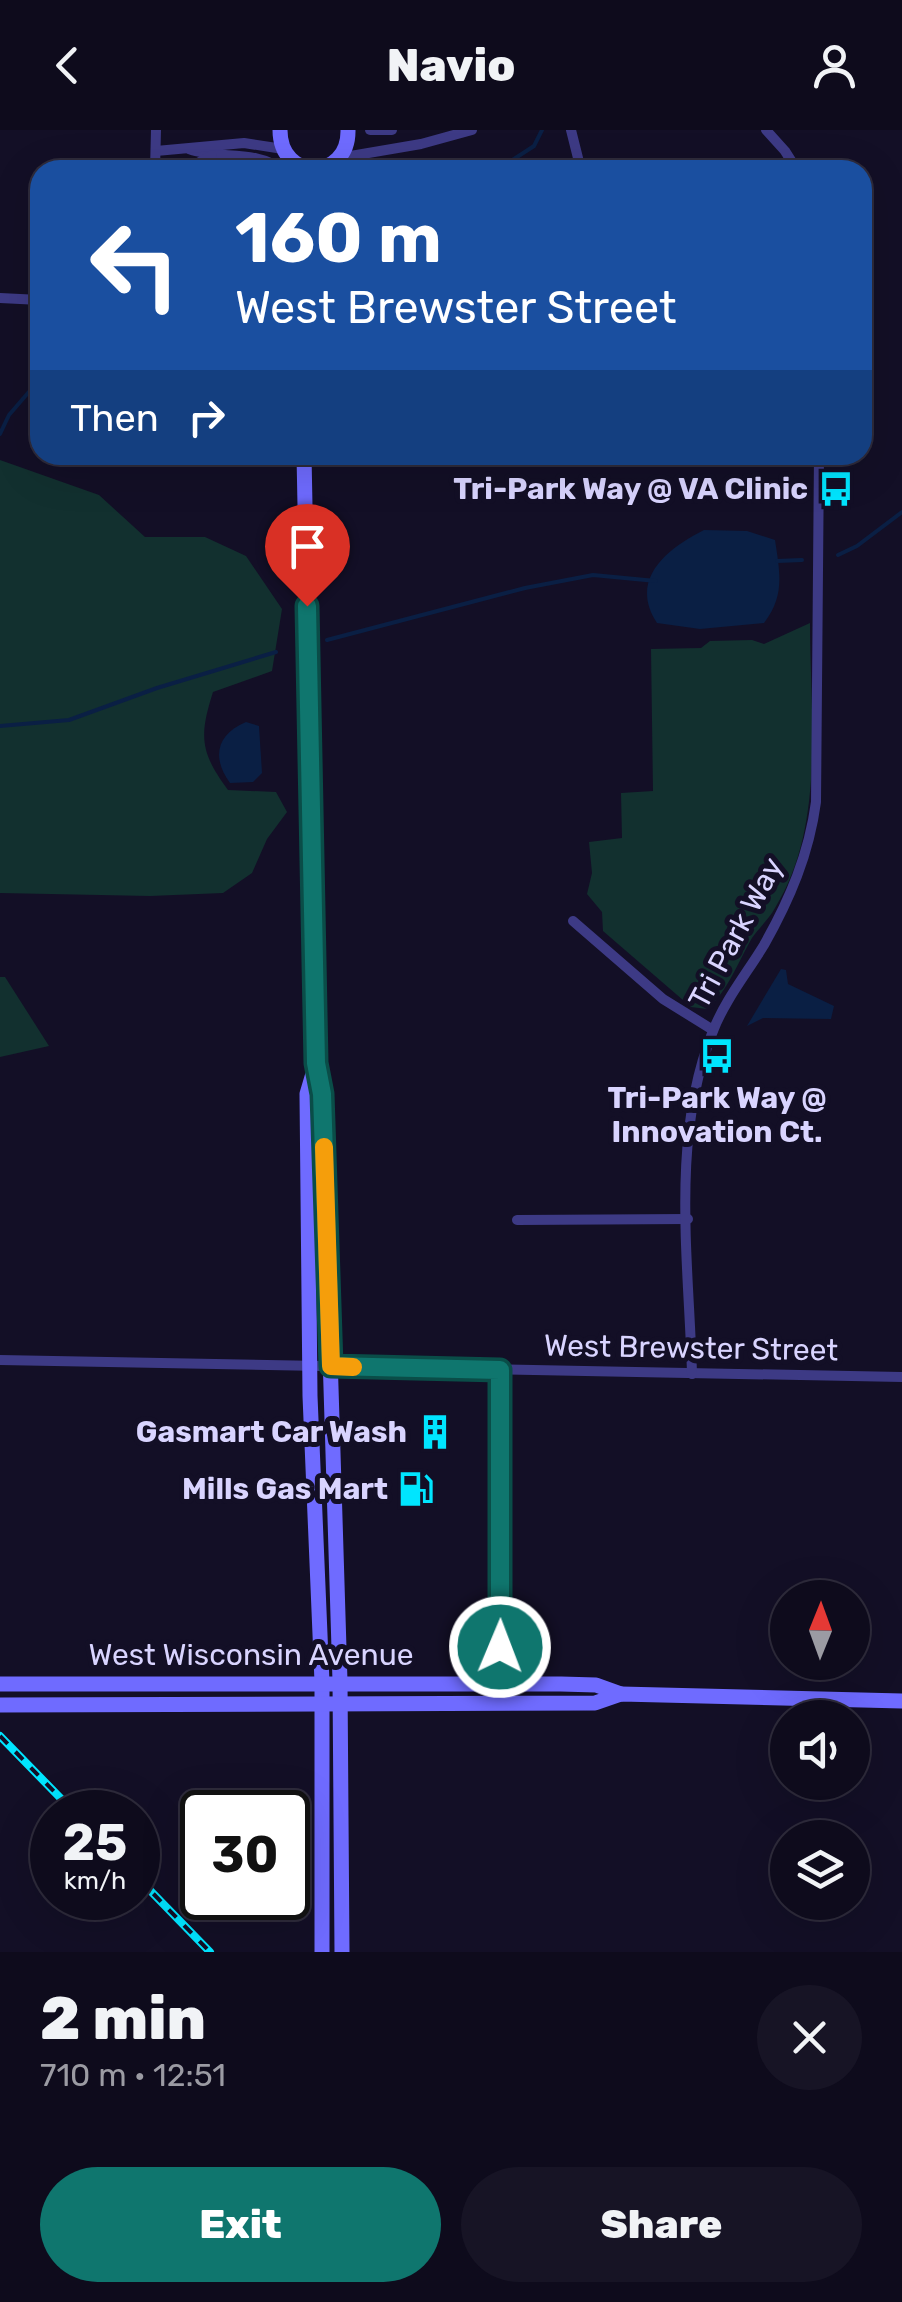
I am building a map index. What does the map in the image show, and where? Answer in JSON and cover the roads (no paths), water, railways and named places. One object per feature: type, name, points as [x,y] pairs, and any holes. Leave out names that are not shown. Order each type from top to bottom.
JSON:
[{"type":"main road","points":[[280,130],[285,160]]},
{"type":"main road","points":[[337,160],[346,147],[348,130]]},
{"type":"main road","points":[[304,465],[316,1063],[322,1094],[340,1682],[342,1952]]},
{"type":"main road","points":[[316,1063],[307,1094],[310,1366],[322,1682],[322,1952]]},
{"type":"main road","name":"West Wisconsin Avenue","points":[[0,1684],[499,1683],[596,1685],[620,1694],[902,1701]]},
{"type":"main road","name":"West Wisconsin Avenue","points":[[0,1705],[595,1703],[620,1694]]},
{"type":"street","points":[[156,130],[156,160]]},
{"type":"street","points":[[370,130],[392,130]]},
{"type":"street","points":[[351,160],[472,130]]},
{"type":"street","points":[[571,130],[579,160]]},
{"type":"street","points":[[766,130],[791,160]]},
{"type":"street","points":[[156,151],[244,143],[283,160]]},
{"type":"street","points":[[189,149],[275,160]]},
{"type":"street","points":[[202,160],[213,154]]},
{"type":"street","points":[[0,298],[30,300]]},
{"type":"street","name":"Tri Park Way","points":[[692,1374],[688,1220],[690,1122],[695,1088],[713,1030],[792,892],[812,830],[817,783],[819,465]]},
{"type":"street","points":[[573,922],[662,999],[713,1030]]},
{"type":"street","points":[[517,1220],[688,1220]]},
{"type":"street","name":"West Brewster Street","points":[[0,1360],[902,1377]]},
{"type":"street","points":[[499,1683],[500,1370]]},
{"type":"water","points":[[704,530],[747,531],[775,540],[778,594],[764,623],[700,629],[657,623],[647,592],[656,567],[677,546]]},
{"type":"water","points":[[246,722],[259,726],[262,773],[253,782],[230,783],[220,764],[220,747],[229,733]]},
{"type":"water","points":[[781,969],[786,970],[788,984],[834,1006],[831,1019],[763,1018],[747,1026]]},
{"type":"waterway","points":[[512,160],[534,146],[542,130]]},
{"type":"waterway","points":[[0,434],[9,415],[30,391]]},
{"type":"waterway","points":[[838,555],[857,546],[902,512]]},
{"type":"waterway","points":[[777,561],[802,560]]},
{"type":"waterway","points":[[327,640],[525,588],[593,575],[656,581]]},
{"type":"waterway","points":[[0,726],[69,720],[276,652]]},
{"type":"railway","points":[[0,1736],[53,1790]]},
{"type":"railway","points":[[160,1901],[210,1952]]},
{"type":"place","name":"Tri-Park Way @ VA Clinic","points":[[836,489]]},
{"type":"place","name":"Tri-Park Way @ Innovation Ct.","points":[[717,1056]]},
{"type":"place","name":"Gasmart Car Wash","points":[[435,1432]]},
{"type":"place","name":"Mills Gas Mart","points":[[416,1489]]}]
